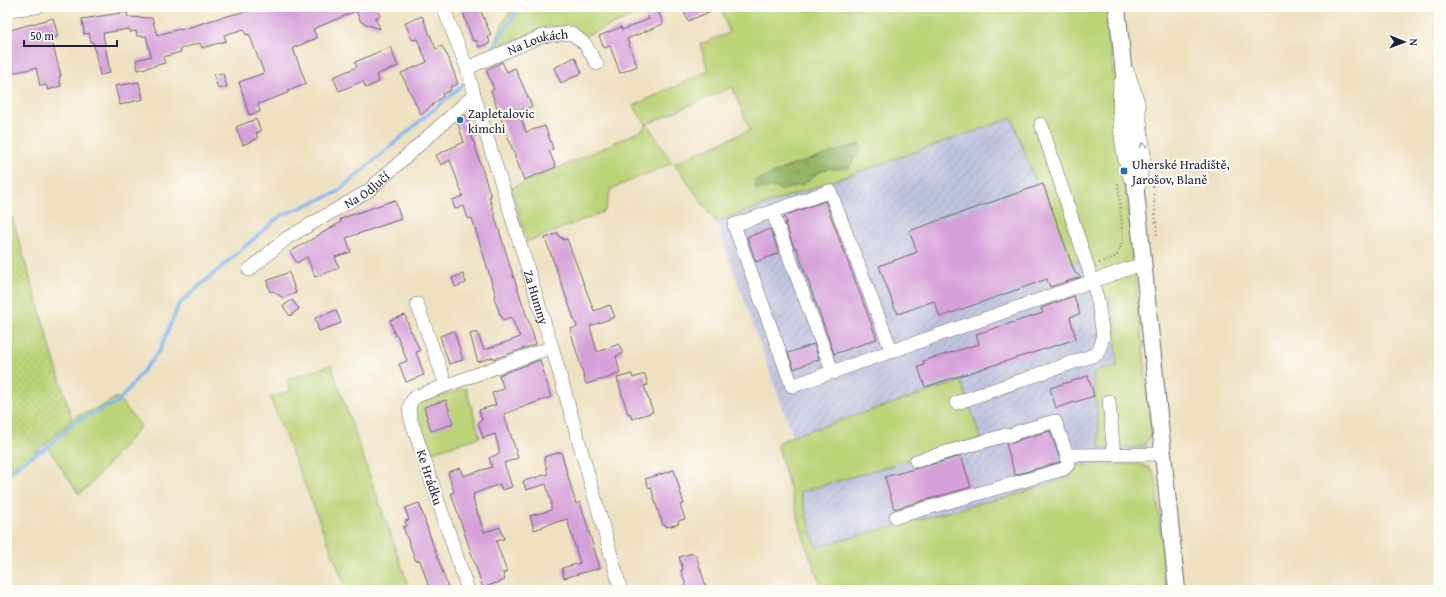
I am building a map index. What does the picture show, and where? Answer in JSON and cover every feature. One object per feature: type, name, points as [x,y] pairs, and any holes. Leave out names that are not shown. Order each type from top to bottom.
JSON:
[{"type":"main road","points":[[1117,7],[1176,590]]},
{"type":"street","points":[[8,12],[37,7]]},
{"type":"street","name":"Za Humny","points":[[443,7],[469,75],[552,347],[621,590]]},
{"type":"street","name":"Na Loukách","points":[[469,75],[485,60],[542,36],[571,33],[585,44],[597,64]]},
{"type":"street","name":"Na Odlučí","points":[[249,270],[287,238],[368,191],[474,94]]},
{"type":"street","points":[[956,403],[1097,354],[1101,345],[1103,337],[1098,301],[1093,282],[1041,124]]},
{"type":"street","points":[[892,352],[830,191],[734,225],[792,386],[892,352],[1093,282],[1133,267],[1143,266]]},
{"type":"street","points":[[772,211],[833,372]]},
{"type":"street","points":[[417,304],[446,385]]},
{"type":"street","name":"Ke Hrádku","points":[[468,590],[409,413],[410,403],[417,396],[552,347]]},
{"type":"street","points":[[1109,401],[1114,455]]},
{"type":"street","points":[[896,517],[1064,470],[1068,465],[1067,456],[1055,421],[1017,432],[1014,435],[1006,435],[916,461]]},
{"type":"street","points":[[1067,456],[1162,454]]},
{"type":"path","points":[[1088,267],[1112,259],[1118,254],[1123,239],[1118,176]]},
{"type":"shaded area","points":[[1114,83],[1146,424],[1147,461],[1079,465],[1069,478],[1001,500],[1001,498],[816,547],[800,492],[981,439],[961,381],[793,436],[716,222]]},
{"type":"green space","points":[[512,7],[657,7],[584,36],[549,26],[493,50],[500,29]]},
{"type":"green space","points":[[721,7],[1108,7],[1114,83],[1152,430],[1151,436],[1142,447],[1100,448],[1093,374],[1102,369],[1117,367],[1115,323],[1110,298],[1098,301],[1085,258],[1071,263],[1043,184],[1037,186],[1012,118],[716,222],[674,163],[750,130],[732,87],[647,124],[672,163],[611,189],[605,211],[527,242],[511,188],[575,161],[644,129],[646,124],[633,106],[708,71],[700,44],[729,33]]},
{"type":"green space","points":[[860,144],[861,149],[849,168],[829,168],[819,172],[804,184],[782,190],[774,187],[756,190],[755,181],[793,165]]},
{"type":"green space","points":[[12,217],[72,420],[7,477],[7,219]]},
{"type":"green space","points":[[331,365],[410,590],[347,590],[270,398],[290,391],[287,380]]},
{"type":"green space","points":[[961,381],[981,439],[800,492],[816,547],[985,502],[1002,499],[1068,478],[1079,465],[1140,464],[1151,469],[1156,477],[1166,590],[823,590],[807,549],[777,443],[793,436]]},
{"type":"green space","points":[[466,388],[480,437],[429,453],[414,409],[418,403]]},
{"type":"green space","points":[[117,397],[141,426],[90,485],[79,494],[45,443],[75,417],[102,406]]},
{"type":"building","points":[[264,7],[376,7],[380,16],[375,18],[380,29],[361,22],[356,11],[313,29],[317,38],[293,48],[306,84],[288,91],[288,93],[258,104],[260,112],[249,115],[239,82],[264,73],[249,34],[246,35],[244,29],[224,35],[226,41],[202,48],[200,43],[180,49],[181,52],[163,57],[165,63],[138,70],[136,60],[151,56],[146,36],[137,36],[136,31],[130,32],[129,29],[103,33],[110,73],[100,75],[93,42],[91,42],[89,33],[84,34],[82,19],[127,12],[128,17],[152,18],[157,35]]},
{"type":"building","points":[[461,7],[479,7],[491,35],[488,36],[490,43],[479,47],[476,40],[473,41]]},
{"type":"building","points":[[656,7],[663,24],[627,39],[637,66],[620,73],[610,46],[604,48],[599,36],[621,27],[622,30],[649,19],[646,11]]},
{"type":"building","points":[[682,7],[720,7],[688,21]]},
{"type":"building","points":[[422,16],[436,49],[442,46],[447,54],[458,84],[450,87],[451,90],[442,94],[443,96],[421,115],[401,73],[427,62],[417,39],[412,40],[405,23]]},
{"type":"building","points":[[53,18],[58,36],[51,38],[61,76],[59,77],[61,86],[48,90],[46,85],[40,86],[36,68],[11,73],[8,62],[11,61],[7,47],[7,31]]},
{"type":"building","points":[[390,47],[398,66],[376,75],[379,82],[366,88],[363,81],[339,91],[333,77],[357,67],[355,62]]},
{"type":"building","points":[[575,57],[582,73],[561,83],[554,68]]},
{"type":"building","points":[[502,62],[507,72],[515,68],[532,106],[519,112],[526,132],[545,126],[553,149],[549,151],[556,167],[524,180],[491,91],[494,89],[486,70]]},
{"type":"building","points":[[223,73],[227,87],[218,89],[214,75]]},
{"type":"building","points":[[139,82],[143,99],[120,105],[115,86]]},
{"type":"building","points":[[465,114],[491,197],[489,197],[511,269],[536,344],[494,359],[494,357],[478,362],[470,334],[477,332],[484,350],[520,337],[511,317],[503,320],[500,315],[494,297],[496,296],[472,218],[468,219],[464,206],[455,209],[452,200],[463,196],[450,160],[441,165],[436,155],[464,142],[457,121]]},
{"type":"building","points":[[256,119],[261,131],[256,133],[258,138],[243,145],[236,127]]},
{"type":"building","points":[[1043,184],[1075,273],[1081,277],[1050,287],[1047,279],[940,317],[934,301],[898,314],[879,266],[917,252],[909,231]]},
{"type":"building","points":[[395,200],[401,219],[346,238],[351,252],[335,257],[339,268],[315,277],[307,257],[297,263],[290,252],[341,222],[340,219]]},
{"type":"building","points":[[825,201],[877,339],[834,354],[796,247],[794,248],[784,216]]},
{"type":"building","points":[[770,229],[779,253],[756,262],[747,237]]},
{"type":"building","points":[[558,233],[560,238],[562,237],[563,240],[567,239],[594,311],[610,305],[615,317],[590,326],[597,352],[619,344],[623,354],[616,356],[620,373],[586,384],[570,329],[577,327],[545,238]]},
{"type":"building","points":[[289,272],[296,293],[283,298],[273,291],[270,292],[267,281]]},
{"type":"building","points":[[463,274],[466,283],[455,287],[452,278]]},
{"type":"building","points":[[1074,296],[1080,314],[1070,317],[1076,339],[925,387],[918,367],[924,365],[923,361],[979,344],[976,334],[1043,313],[1041,308]]},
{"type":"building","points":[[292,300],[299,309],[290,316],[283,306]]},
{"type":"building","points":[[336,310],[341,323],[319,331],[315,318]]},
{"type":"building","points":[[405,315],[420,351],[416,352],[424,375],[406,382],[399,364],[407,361],[397,335],[395,336],[390,320]]},
{"type":"building","points":[[454,331],[463,360],[449,364],[440,336]]},
{"type":"building","points":[[814,344],[819,359],[794,369],[788,353]]},
{"type":"building","points":[[540,360],[551,397],[504,414],[518,458],[504,463],[512,487],[502,490],[500,484],[473,494],[473,499],[484,532],[500,527],[504,539],[496,541],[507,572],[503,573],[505,580],[483,588],[451,493],[454,492],[448,472],[460,468],[463,476],[492,467],[489,458],[500,453],[495,434],[483,438],[478,422],[482,420],[479,410],[496,405],[492,393],[504,389],[499,375]]},
{"type":"building","points":[[632,374],[633,378],[645,374],[648,385],[644,386],[653,412],[632,419],[630,413],[628,414],[617,378]]},
{"type":"building","points":[[1088,376],[1094,396],[1056,408],[1050,388]]},
{"type":"building","points":[[446,400],[453,424],[431,431],[424,407]]},
{"type":"building","points":[[1050,431],[1060,462],[1015,475],[1006,443],[1014,443],[1021,439]]},
{"type":"building","points":[[561,452],[576,504],[580,502],[600,568],[564,578],[562,568],[580,563],[567,519],[534,530],[530,516],[551,510],[551,502],[546,484],[526,490],[523,481],[548,474],[544,457]]},
{"type":"building","points":[[961,456],[971,487],[894,509],[885,477]]},
{"type":"building","points":[[674,470],[684,504],[680,505],[685,519],[678,521],[679,524],[666,527],[666,525],[663,525],[660,518],[651,487],[649,488],[645,479]]},
{"type":"building","points":[[419,503],[449,590],[430,590],[420,560],[416,561],[403,527],[407,526],[405,521],[409,520],[405,508]]},
{"type":"building","points":[[693,553],[696,555],[707,590],[687,590],[679,557]]},
{"type":"waterway","points":[[490,53],[519,7]]},
{"type":"waterway","points":[[7,471],[48,447],[74,422],[118,402],[160,350],[179,304],[280,216],[336,193],[467,81]]},
{"type":"place","name":"Zapletalovic kimchi","points":[[460,120]]},
{"type":"place","name":"Uherské Hradiště, Jarošov, Blaně","points":[[1124,171]]}]
